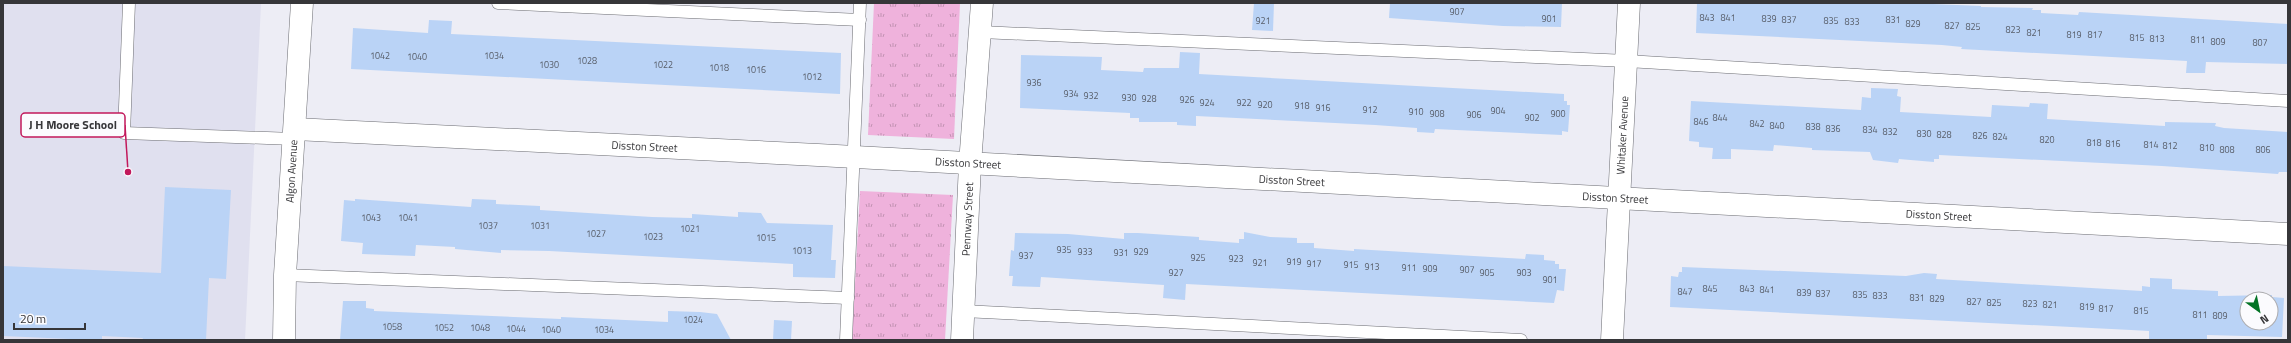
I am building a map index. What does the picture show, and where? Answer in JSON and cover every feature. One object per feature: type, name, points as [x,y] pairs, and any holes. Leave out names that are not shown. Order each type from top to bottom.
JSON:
[{"type":"street","name":"Algon Avenue","points":[[284,340],[285,275],[302,3]]},
{"type":"street","name":"Pennway Street","points":[[962,340],[970,164],[982,3]]},
{"type":"street","name":"Whitaker Avenue","points":[[1612,340],[1629,3]]},
{"type":"street","name":"Disston Street","points":[[294,134],[854,157],[2288,234]]},
{"type":"lane","points":[[129,3],[124,133],[210,136],[294,134]]},
{"type":"lane","points":[[498,3],[860,20]]},
{"type":"lane","points":[[846,340],[860,3]]},
{"type":"lane","points":[[980,32],[1626,61],[2288,101]]},
{"type":"lane","points":[[285,275],[848,298]]},
{"type":"lane","points":[[963,311],[1521,340]]},
{"type":"shaded area","points":[[3,3],[261,3],[245,340],[3,340]]},
{"type":"green space","points":[[874,3],[960,3],[954,139],[868,135]]},
{"type":"green space","points":[[860,191],[953,195],[945,340],[852,340]]},
{"type":"building","points":[[1254,3],[1274,3],[1273,31],[1252,30]]},
{"type":"building","points":[[1390,3],[1562,3],[1561,27],[1503,26],[1389,18]]},
{"type":"building","points":[[1697,3],[1909,3],[2033,8],[2032,10],[2041,10],[2041,13],[2078,15],[2079,12],[2288,24],[2288,64],[2206,62],[2205,73],[2186,73],[2187,61],[1961,49],[1962,47],[1942,45],[1696,33]]},
{"type":"building","points":[[429,20],[452,21],[451,34],[841,53],[840,94],[351,69],[353,28],[428,33]]},
{"type":"building","points":[[1180,52],[1200,53],[1199,74],[1564,94],[1564,101],[1567,101],[1567,105],[1570,105],[1568,132],[1562,131],[1562,135],[1435,129],[1434,133],[1417,132],[1417,128],[1375,125],[1196,116],[1196,126],[1177,125],[1177,122],[1139,122],[1139,118],[1130,118],[1130,113],[1020,108],[1021,55],[1102,57],[1101,70],[1143,72],[1144,68],[1179,68]]},
{"type":"building","points":[[1871,88],[1898,89],[1897,96],[1901,97],[1900,112],[1991,117],[1992,105],[2029,107],[2030,103],[2048,104],[2047,119],[2165,126],[2165,122],[2216,123],[2215,126],[2224,128],[2288,132],[2288,172],[2279,172],[2278,174],[2162,166],[1939,155],[1939,159],[1934,159],[1934,162],[1899,159],[1898,163],[1873,160],[1870,152],[1812,150],[1812,148],[1774,145],[1773,151],[1731,149],[1731,159],[1712,159],[1713,148],[1699,147],[1699,142],[1689,141],[1691,101],[1861,110],[1862,97],[1871,98]]},
{"type":"building","points":[[165,187],[231,190],[226,279],[209,278],[206,340],[142,340],[143,338],[102,336],[102,340],[93,340],[3,336],[3,266],[161,273]]},
{"type":"building","points":[[355,199],[471,207],[472,199],[496,200],[496,204],[540,206],[540,210],[652,217],[692,218],[692,214],[738,217],[738,212],[761,213],[767,223],[833,225],[831,260],[836,260],[835,278],[793,277],[793,264],[549,251],[501,250],[501,253],[455,249],[455,247],[416,245],[415,256],[362,254],[363,243],[341,241],[344,200],[355,201]]},
{"type":"building","points":[[1244,232],[1270,237],[1297,238],[1297,243],[1314,243],[1314,248],[1525,259],[1526,254],[1544,255],[1544,260],[1555,261],[1555,264],[1559,264],[1559,269],[1566,269],[1564,291],[1557,290],[1554,303],[1186,284],[1185,300],[1163,298],[1164,285],[1041,277],[1040,287],[1012,286],[1013,276],[1009,276],[1011,250],[1014,251],[1015,233],[1068,234],[1124,239],[1124,233],[1138,233],[1199,237],[1199,240],[1239,243],[1239,239],[1244,239]]},
{"type":"building","points":[[1682,267],[1906,276],[1924,273],[1937,274],[1936,279],[2142,291],[2142,286],[2150,287],[2150,278],[2172,279],[2172,289],[2218,291],[2218,296],[2239,296],[2239,331],[2279,331],[2279,298],[2284,298],[2282,337],[2207,335],[2207,340],[2149,340],[2149,331],[1670,307],[1671,276],[1678,277],[1679,272],[1682,272]]},
{"type":"building","points":[[343,301],[366,301],[366,308],[374,309],[374,311],[561,319],[561,317],[668,322],[668,311],[700,312],[717,314],[731,340],[340,340]]},
{"type":"building","points":[[774,320],[792,321],[791,340],[773,340]]},
{"type":"place","name":"J H Moore School","points":[[128,172]]}]
